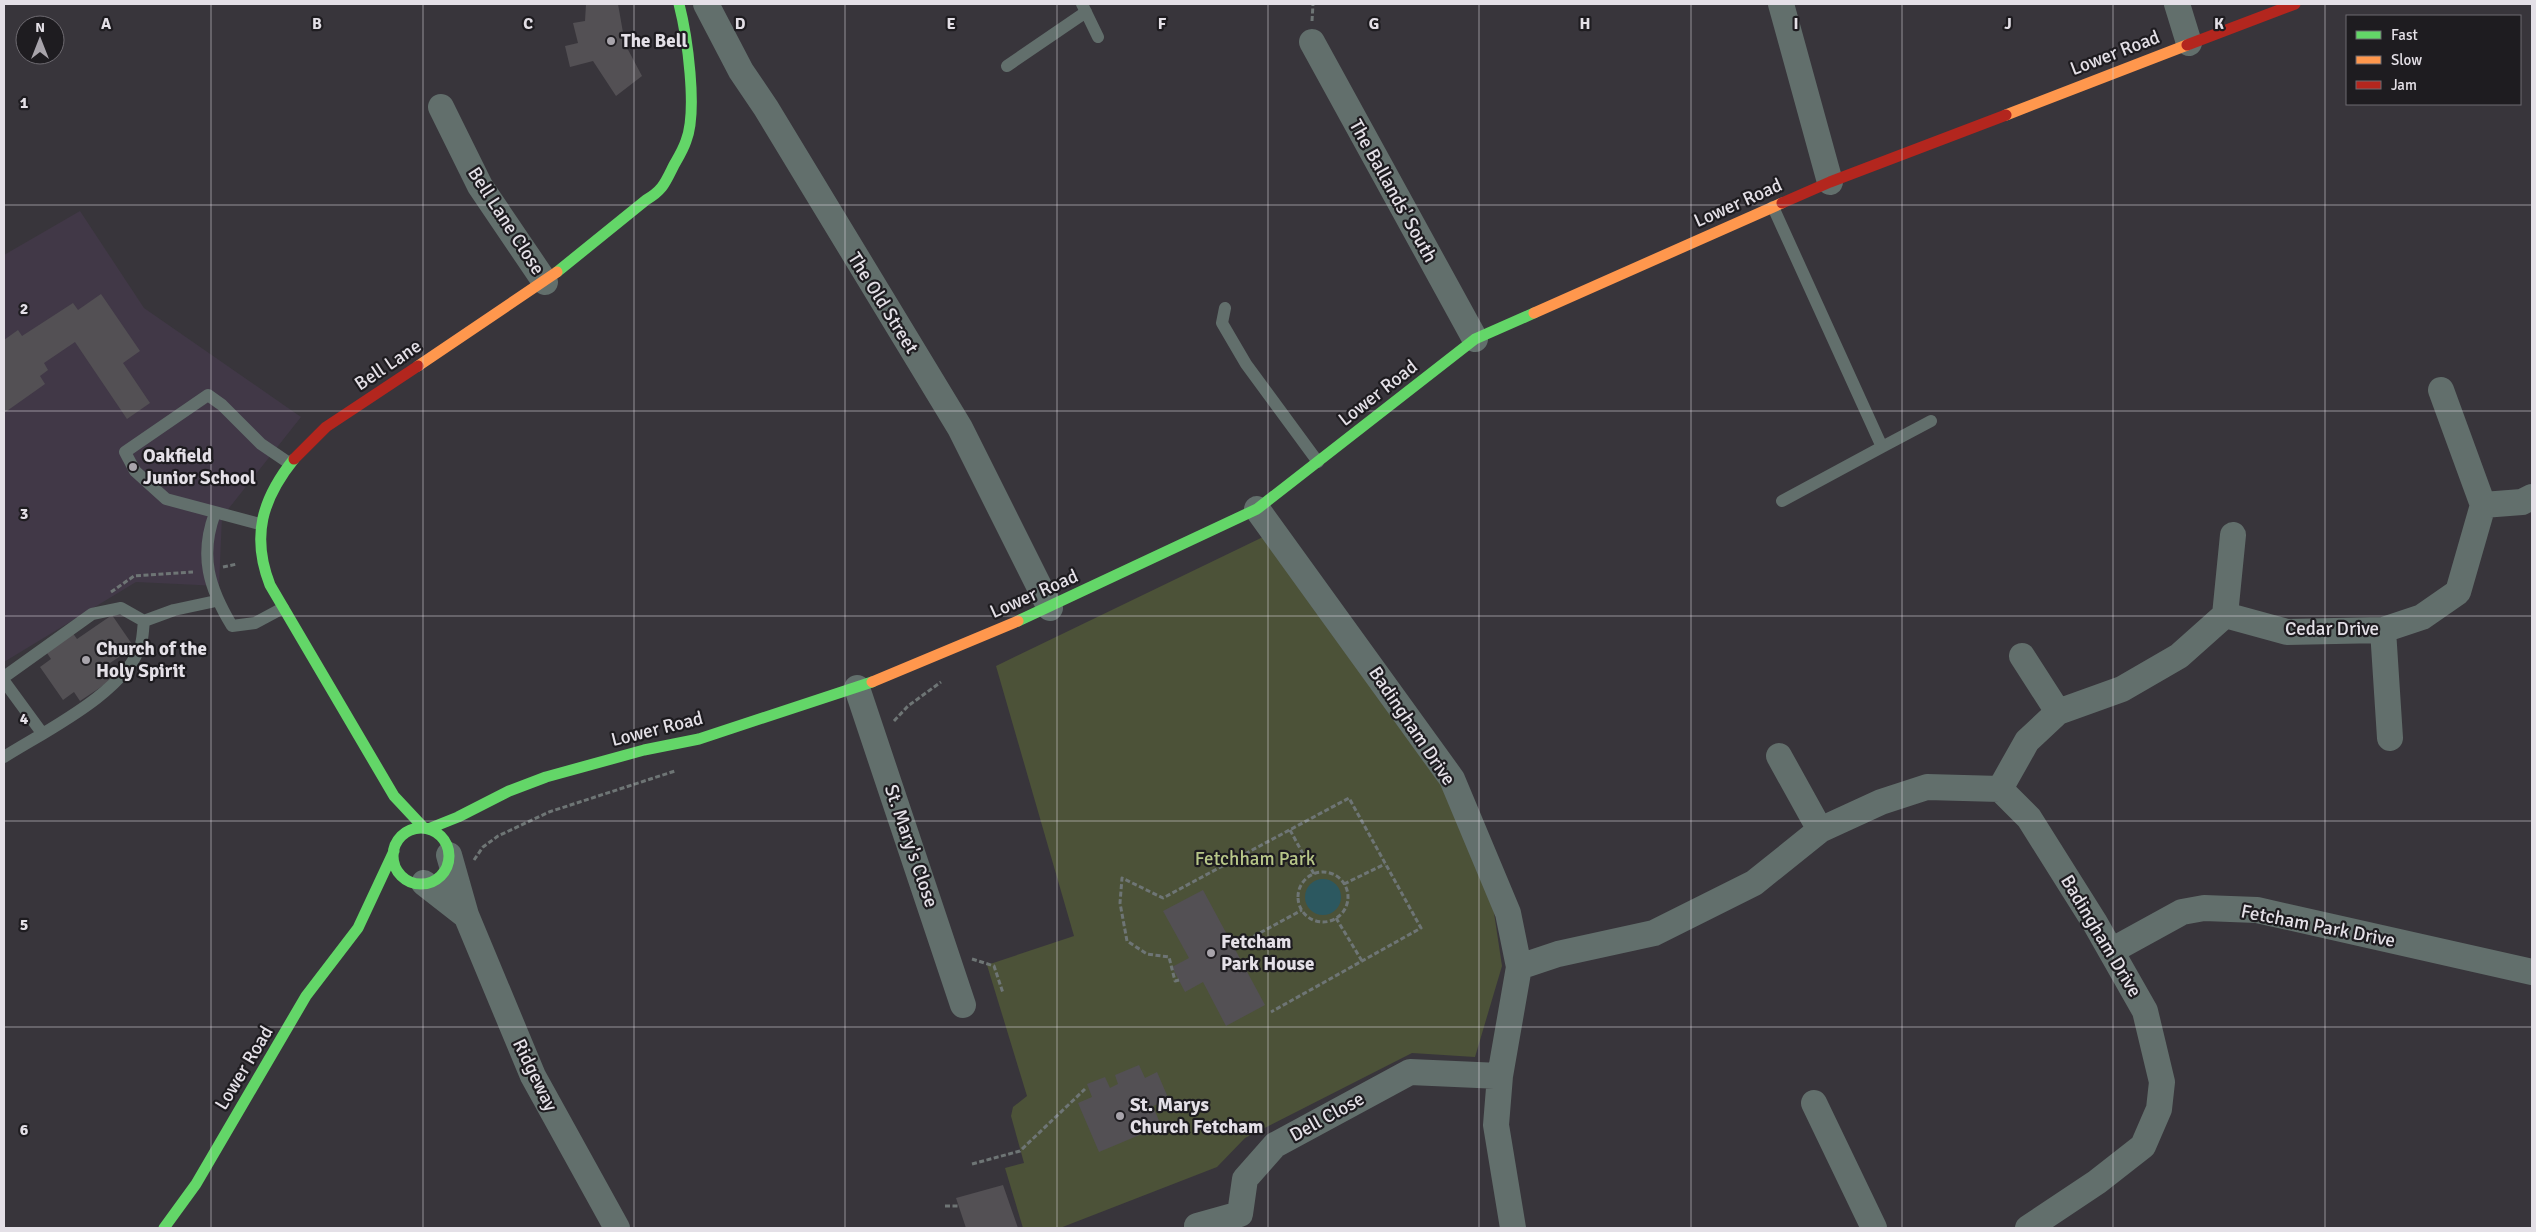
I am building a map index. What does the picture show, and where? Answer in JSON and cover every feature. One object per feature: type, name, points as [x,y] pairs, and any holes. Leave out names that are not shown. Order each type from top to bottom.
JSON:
[{"type":"street","name":"The Old Street","points":[[706,4],[741,71],[766,108],[960,428],[1050,608]]},
{"type":"street","points":[[1781,4],[1830,182]]},
{"type":"street","points":[[2177,4],[2189,43]]},
{"type":"street","name":"Lower Road","points":[[358,928],[385,874],[395,847],[408,831],[426,828],[458,817],[484,802],[546,777],[589,764],[699,738],[857,688],[1050,608],[1258,508],[1475,339],[1830,182],[2295,4]]},
{"type":"street","name":"Bell Lane","points":[[426,828],[394,796],[270,585],[261,559],[260,524],[265,506],[289,463],[304,445],[326,427],[545,282],[646,200],[661,191],[675,167],[687,140],[690,111],[689,61],[684,5]]},
{"type":"street","name":"The Ballands' South","points":[[1312,42],[1475,339]]},
{"type":"street","name":"Bell Lane Close","points":[[441,107],[480,186],[545,282]]},
{"type":"street","points":[[2441,390],[2483,505],[2522,502],[2532,497]]},
{"type":"street","name":"Cedar Drive","points":[[2225,615],[2287,632],[2383,630],[2422,617],[2458,592],[2483,505]]},
{"type":"street","name":"Badingham Drive","points":[[1258,508],[1452,779],[1508,914],[1519,967],[1500,1076],[1496,1125],[1513,1228]]},
{"type":"street","points":[[1519,967],[1558,954],[1654,933],[1754,883],[1820,830],[1881,802],[1927,787],[2000,789],[2027,741],[2058,712],[2122,689],[2180,656],[2225,615],[2233,535]]},
{"type":"street","points":[[2383,630],[2390,738]]},
{"type":"street","points":[[2022,656],[2058,712]]},
{"type":"street","name":"St. Mary's Close","points":[[857,688],[962,1005]]},
{"type":"street","points":[[1779,756],[1820,830]]},
{"type":"street","name":"Badingham Drive","points":[[2000,789],[2029,818],[2111,951],[2145,1012],[2162,1082],[2159,1110],[2143,1146],[2097,1182],[2028,1228]]},
{"type":"street","name":"Bell Lane","points":[[394,796],[396,819],[395,847]]},
{"type":"street","name":"Lower Road","points":[[416,885],[432,881],[445,871],[484,802]]},
{"type":"street","points":[[426,828],[457,848]]},
{"type":"street","points":[[395,847],[397,869],[403,876],[466,915]]},
{"type":"street","name":"Ridgeway","points":[[457,848],[466,915],[532,1076],[616,1228]]},
{"type":"street","name":"Fetcham Park Drive","points":[[2111,951],[2182,912],[2204,908],[2248,910],[2532,972]]},
{"type":"street","name":"Lower Road","points":[[164,1228],[196,1184],[306,996],[358,928],[378,910]]},
{"type":"street","name":"Dell Close","points":[[1197,1226],[1240,1214],[1245,1179],[1275,1145],[1410,1072],[1500,1076]]},
{"type":"street","points":[[1814,1103],[1874,1228]]},
{"type":"lane","points":[[1007,66],[1084,8],[1098,38]]},
{"type":"lane","points":[[1773,207],[1882,447]]},
{"type":"lane","points":[[1225,308],[1222,322],[1246,364],[1318,462]]},
{"type":"lane","points":[[260,524],[166,499],[135,471],[126,452],[208,395],[222,405],[261,444],[289,463]]},
{"type":"lane","points":[[1782,501],[1931,421]]},
{"type":"lane","points":[[215,513],[208,530],[206,565],[216,601],[232,626],[255,623],[283,608]]},
{"type":"lane","points":[[42,733],[4,679],[92,614],[121,608],[144,621],[174,610],[216,601]]},
{"type":"lane","points":[[4,757],[99,698],[125,672],[141,644],[144,621]]},
{"type":"path","points":[[892,728],[895,717],[941,682]]},
{"type":"path","points":[[457,848],[482,847],[512,829],[549,812],[654,777]]},
{"type":"path","points":[[1179,980],[1175,981],[1169,958],[1147,954],[1127,941],[1120,903],[1122,878],[1164,898],[1349,798],[1420,928],[1271,1012]]},
{"type":"path","points":[[1290,830],[1314,874]]},
{"type":"path","points":[[1344,884],[1385,864]]},
{"type":"path","points":[[1314,874],[1330,874],[1344,884],[1348,899],[1346,907],[1336,918],[1328,921],[1313,920],[1302,910],[1298,893],[1306,879],[1314,874]]},
{"type":"path","points":[[1234,947],[1302,910]]},
{"type":"path","points":[[1336,918],[1362,961]]},
{"type":"path","points":[[968,958],[994,966],[1003,993]]},
{"type":"path","points":[[972,1164],[1020,1151],[1085,1089]]},
{"type":"path","points":[[946,1206],[959,1206]]},
{"type":"shaded area","name":"Oakfield Junior School","points":[[80,211],[144,308],[301,417],[222,517],[219,586],[136,582],[4,662],[4,255]]},
{"type":"green space","name":"Fetchham Park","points":[[1263,537],[1446,792],[1493,906],[1502,966],[1475,1057],[1412,1053],[1245,1138],[1217,1167],[1060,1228],[1023,1228],[1005,1168],[1024,1163],[1011,1116],[1013,1107],[1027,1096],[987,965],[1074,936],[996,666]]},
{"type":"water","points":[[1323,879],[1330,880],[1336,884],[1340,890],[1340,904],[1336,910],[1330,914],[1323,915],[1316,914],[1310,910],[1306,904],[1305,897],[1306,890],[1310,884],[1316,880]]},
{"type":"building","points":[[586,4],[618,4],[625,44],[642,76],[616,96],[593,61],[570,67],[565,46],[578,43],[573,23],[585,21]]},
{"type":"building","name":"Oakfield Junior School","points":[[101,294],[140,351],[123,363],[150,403],[127,419],[75,342],[44,363],[48,370],[40,376],[45,384],[4,413],[4,340],[18,330],[22,336],[73,303],[78,310]]},
{"type":"building","points":[[112,615],[134,647],[104,667],[113,679],[80,701],[74,692],[63,700],[40,667],[51,659],[45,650],[72,632],[77,639]]},
{"type":"building","name":"Fetcham Park House","points":[[1203,890],[1265,1005],[1226,1026],[1203,982],[1185,992],[1172,967],[1189,958],[1163,911]]},
{"type":"building","name":"St. Marys Church Fetcham","points":[[1139,1065],[1145,1078],[1157,1072],[1169,1100],[1153,1106],[1161,1126],[1099,1152],[1078,1103],[1092,1097],[1087,1084],[1105,1077],[1110,1088],[1118,1084],[1115,1075]]},
{"type":"building","points":[[1003,1185],[1018,1228],[966,1228],[956,1198]]},
{"type":"traffic: fast","points":[[557,272],[656,193],[666,181],[683,148],[689,128],[691,93],[688,53],[679,4]]},
{"type":"traffic: fast","points":[[1018,621],[1257,509],[1475,339],[1534,313]]},
{"type":"traffic: fast","points":[[294,459],[274,489],[263,519],[261,550],[270,585],[394,796],[424,828]]},
{"type":"traffic: fast","points":[[428,829],[458,817],[509,791],[546,777],[644,750],[699,739],[872,682]]},
{"type":"traffic: fast","points":[[421,828],[436,833],[444,841],[449,856],[444,871],[436,879],[421,884],[406,879],[398,871],[393,856],[398,841],[406,833],[421,828]]},
{"type":"traffic: fast","points":[[164,1228],[196,1184],[306,996],[358,928],[394,851]]},
{"type":"traffic: slow","points":[[2006,115],[2187,45]]},
{"type":"traffic: slow","points":[[1534,313],[1782,203]]},
{"type":"traffic: slow","points":[[418,366],[557,272]]},
{"type":"traffic: slow","points":[[872,682],[1018,621]]},
{"type":"traffic: jam","points":[[2187,45],[2295,4]]},
{"type":"traffic: jam","points":[[1782,203],[1830,182],[2006,115]]},
{"type":"traffic: jam","points":[[294,459],[326,427],[418,366]]},
{"type":"place","name":"The Bell","points":[[611,41]]},
{"type":"place","name":"Oakfield Junior School","points":[[133,467]]},
{"type":"place","name":"Church of the Holy Spirit","points":[[86,660]]},
{"type":"place","name":"Fetcham Park House","points":[[1211,953]]},
{"type":"place","name":"St. Marys Church Fetcham","points":[[1120,1116]]}]
